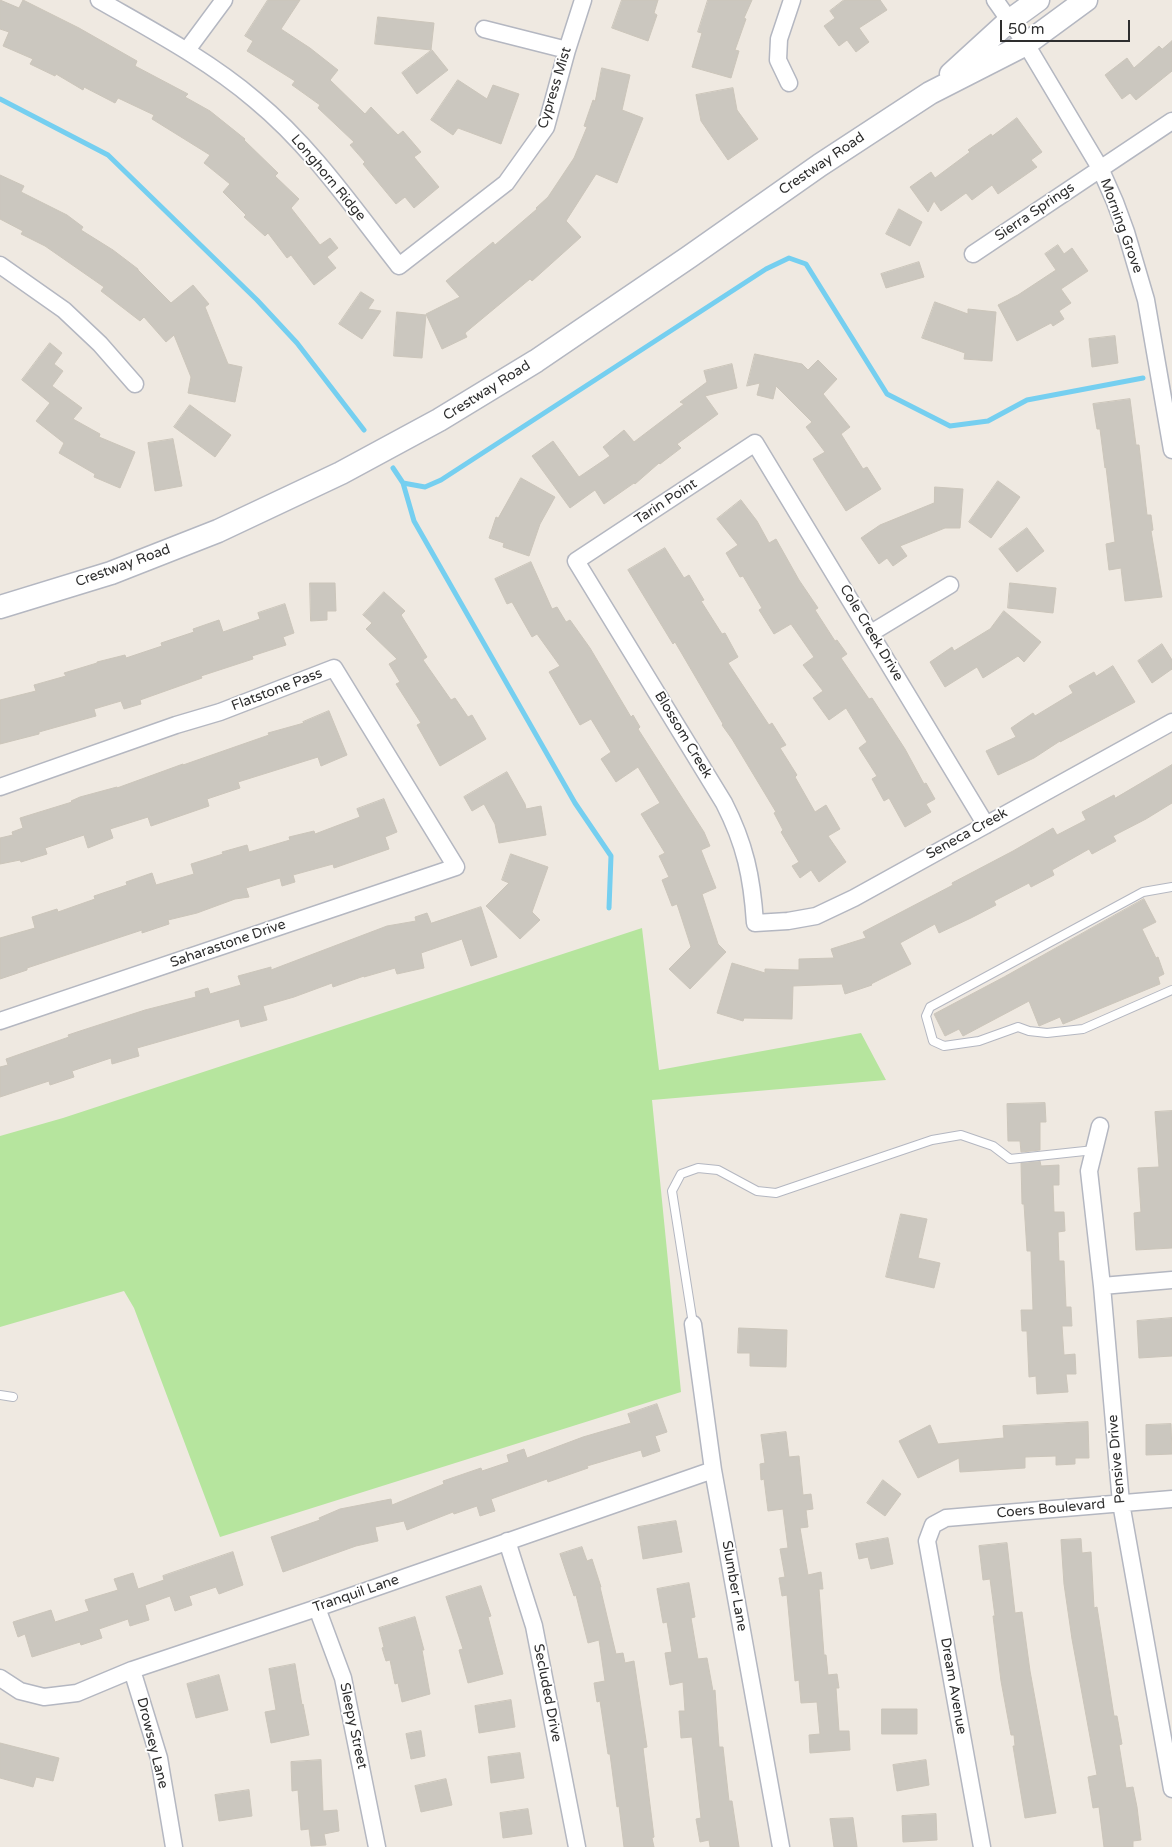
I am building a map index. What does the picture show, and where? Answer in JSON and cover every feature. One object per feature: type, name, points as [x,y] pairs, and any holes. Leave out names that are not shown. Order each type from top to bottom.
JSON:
[{"type":"street","name":"Longhorn Ridge","points":[[99,0],[207,62],[256,100],[301,143],[399,266]]},
{"type":"street","points":[[187,50],[224,0]]},
{"type":"street","name":"Cypress Mist","points":[[399,266],[506,183],[546,127],[583,0]]},
{"type":"street","points":[[789,84],[778,60],[779,39],[792,0]]},
{"type":"street","name":"Morning Grove","points":[[995,0],[1026,44],[1100,168],[1126,232],[1146,300],[1172,450]]},
{"type":"street","name":"Crestway Road","points":[[930,93],[1009,21],[1038,0]]},
{"type":"street","name":"Crestway Road","points":[[0,607],[110,573],[218,530],[341,473],[440,420],[536,361],[690,257],[820,165],[930,93],[1026,44],[1086,0]]},
{"type":"street","points":[[484,29],[567,50]]},
{"type":"street","name":"Sierra Springs","points":[[973,254],[1172,121]]},
{"type":"street","points":[[0,265],[64,310],[100,344],[135,384]]},
{"type":"street","name":"Tarin Point","points":[[576,561],[755,443]]},
{"type":"street","name":"Cole Creek Drive","points":[[755,443],[986,824]]},
{"type":"street","name":"Blossom Creek","points":[[576,561],[719,795],[737,828],[747,859],[755,924]]},
{"type":"street","points":[[871,633],[950,585]]},
{"type":"street","name":"Flatstone Pass","points":[[0,787],[220,712],[334,668],[456,867]]},
{"type":"street","name":"Seneca Creek","points":[[755,924],[816,916],[854,898],[1172,722]]},
{"type":"street","name":"Saharastone Drive","points":[[0,1020],[456,867]]},
{"type":"street","name":"Pensive Drive","points":[[1100,1126],[1089,1171],[1102,1286],[1121,1503],[1172,1789]]},
{"type":"street","points":[[1102,1286],[1172,1280]]},
{"type":"street","name":"Slumber Lane","points":[[693,1324],[713,1470],[781,1847]]},
{"type":"street","name":"Tranquil Lane","points":[[0,1678],[20,1691],[44,1697],[77,1693],[132,1670],[318,1608],[713,1470]]},
{"type":"street","name":"Coers Boulevard","points":[[933,1525],[946,1518],[1172,1499]]},
{"type":"street","name":"Dream Avenue","points":[[933,1525],[927,1541],[982,1847]]},
{"type":"street","name":"Secluded Drive","points":[[507,1541],[534,1626],[577,1847]]},
{"type":"street","name":"Sleepy Street","points":[[318,1608],[343,1678],[377,1847]]},
{"type":"street","name":"Drowsey Lane","points":[[132,1670],[159,1758],[174,1847]]},
{"type":"lane","points":[[1172,887],[1143,892],[930,1007],[926,1016],[933,1041],[944,1046],[979,1041],[1018,1026],[1028,1031],[1047,1033],[1083,1029],[1172,990]]},
{"type":"lane","points":[[693,1324],[672,1191],[681,1174],[698,1168],[718,1170],[757,1191],[776,1193],[932,1140],[961,1136],[993,1146],[1010,1159],[1094,1150]]},
{"type":"lane","points":[[0,1395],[13,1397]]},
{"type":"green space","points":[[642,928],[659,1070],[861,1033],[886,1080],[652,1100],[681,1392],[220,1537],[134,1308],[124,1291],[0,1327],[0,1136],[63,1118]]},
{"type":"building","points":[[0,0],[19,8],[23,0],[79,28],[137,61],[135,66],[188,94],[185,97],[210,111],[245,139],[278,173],[275,176],[299,199],[291,208],[320,245],[330,238],[338,248],[327,257],[336,268],[314,285],[291,255],[287,258],[268,233],[265,236],[244,217],[246,215],[223,192],[230,184],[204,163],[210,155],[152,119],[154,115],[118,98],[115,103],[84,87],[83,90],[56,74],[55,76],[30,64],[33,59],[3,46],[9,32],[0,29]]},
{"type":"building","points":[[268,0],[300,0],[281,29],[310,48],[338,70],[330,80],[365,114],[371,107],[398,135],[403,131],[421,152],[414,157],[439,187],[414,208],[405,197],[396,204],[350,145],[354,142],[318,108],[320,105],[292,85],[295,81],[247,51],[253,41],[245,36]]},
{"type":"building","points":[[622,0],[658,0],[654,13],[657,15],[648,41],[612,28]]},
{"type":"building","points":[[708,0],[752,0],[744,18],[746,19],[735,50],[739,51],[731,78],[692,67],[702,33],[698,32]]},
{"type":"building","points":[[844,0],[880,0],[887,10],[859,28],[869,42],[856,52],[847,40],[839,46],[824,26],[835,18],[830,11]]},
{"type":"building","points":[[378,17],[434,23],[431,50],[375,44]]},
{"type":"building","points":[[1172,41],[1172,71],[1136,100],[1130,93],[1122,99],[1105,75],[1127,58],[1134,68],[1159,46],[1162,49]]},
{"type":"building","points":[[432,50],[448,70],[417,94],[402,73]]},
{"type":"building","points":[[602,68],[630,75],[622,110],[643,118],[617,183],[596,174],[566,221],[581,237],[532,281],[530,279],[465,333],[467,337],[442,349],[426,314],[460,297],[446,281],[493,242],[495,245],[537,209],[548,197],[574,158],[587,127],[584,126],[593,100],[595,101]]},
{"type":"building","points":[[458,80],[487,99],[493,85],[519,94],[501,144],[458,128],[453,135],[431,120]]},
{"type":"building","points":[[733,88],[737,110],[758,139],[728,160],[701,121],[696,95]]},
{"type":"building","points":[[1017,118],[1042,152],[1031,160],[1037,167],[998,194],[992,185],[972,200],[966,193],[941,211],[934,201],[928,212],[910,187],[931,172],[935,178],[970,152],[968,150]]},
{"type":"building","points":[[0,175],[24,186],[21,192],[67,215],[83,227],[81,230],[113,250],[138,269],[171,303],[193,285],[209,304],[205,307],[228,364],[242,367],[235,402],[188,393],[191,377],[174,335],[166,342],[144,317],[140,321],[101,291],[104,287],[45,246],[21,234],[23,231],[0,219]]},
{"type":"building","points":[[899,209],[922,222],[910,246],[886,234]]},
{"type":"building","points":[[1058,245],[1064,254],[1072,248],[1088,271],[1061,289],[1071,303],[1059,311],[1064,319],[1053,326],[1051,323],[1017,341],[998,305],[1018,295],[1056,270],[1045,254]]},
{"type":"building","points":[[919,262],[924,277],[886,288],[881,274]]},
{"type":"building","points":[[361,292],[374,300],[368,309],[381,311],[362,339],[339,324]]},
{"type":"building","points":[[935,302],[968,314],[968,309],[996,312],[992,361],[964,359],[965,353],[922,338]]},
{"type":"building","points":[[397,312],[426,315],[422,358],[394,356]]},
{"type":"building","points":[[1115,336],[1118,363],[1092,367],[1089,339]]},
{"type":"building","points":[[50,343],[62,353],[54,364],[63,371],[52,386],[82,408],[73,419],[100,434],[99,437],[135,452],[120,488],[94,477],[95,474],[59,453],[64,443],[36,421],[50,403],[22,380]]},
{"type":"building","points":[[755,354],[802,364],[808,370],[818,360],[837,379],[823,394],[850,427],[841,434],[863,469],[867,467],[881,489],[846,511],[813,459],[825,452],[806,427],[812,422],[776,386],[773,399],[757,395],[760,383],[747,386]]},
{"type":"building","points":[[732,364],[737,388],[705,396],[718,414],[677,444],[681,448],[659,463],[635,484],[604,504],[595,490],[570,508],[532,456],[553,441],[579,477],[610,456],[603,447],[624,430],[634,442],[684,404],[680,402],[707,382],[704,371]]},
{"type":"building","points":[[1130,399],[1136,445],[1139,445],[1147,515],[1151,515],[1153,530],[1151,531],[1162,597],[1125,601],[1121,568],[1109,570],[1106,544],[1115,542],[1100,429],[1097,429],[1093,404]]},
{"type":"building","points":[[190,405],[231,435],[215,457],[174,427]]},
{"type":"building","points":[[173,439],[182,486],[155,491],[148,443]]},
{"type":"building","points":[[521,478],[555,497],[540,524],[529,556],[503,547],[504,543],[489,538],[496,517],[498,518]]},
{"type":"building","points":[[998,481],[1020,497],[991,538],[969,522]]},
{"type":"building","points":[[935,487],[963,489],[960,528],[945,528],[900,546],[907,556],[893,566],[887,558],[879,564],[861,538],[880,525],[934,503]]},
{"type":"building","points":[[741,500],[757,521],[769,543],[776,539],[799,580],[818,608],[815,610],[835,641],[837,640],[847,654],[841,658],[869,699],[872,698],[935,799],[926,804],[931,812],[905,827],[889,798],[884,801],[872,779],[877,776],[859,748],[867,742],[846,708],[829,720],[813,698],[823,691],[803,665],[814,657],[791,624],[774,634],[759,610],[762,608],[743,576],[740,577],[726,553],[738,545],[717,519]]},
{"type":"building","points":[[1027,528],[1044,551],[1017,572],[999,549]]},
{"type":"building","points":[[665,548],[684,578],[689,575],[704,600],[701,601],[722,634],[725,633],[738,657],[728,663],[769,725],[772,723],[786,745],[780,748],[797,775],[795,777],[815,812],[826,805],[840,829],[828,836],[846,862],[819,882],[811,870],[800,878],[792,866],[799,862],[781,832],[783,830],[774,813],[776,812],[722,725],[675,642],[673,644],[628,570]]},
{"type":"building","points":[[531,562],[552,609],[557,607],[566,622],[570,620],[590,648],[631,717],[633,715],[640,727],[638,729],[704,832],[710,846],[701,850],[716,888],[702,894],[718,944],[726,952],[690,989],[669,969],[691,947],[677,904],[672,906],[662,880],[669,877],[659,856],[665,853],[641,814],[660,803],[638,767],[616,782],[601,759],[611,752],[591,719],[580,725],[549,672],[560,666],[537,634],[532,637],[512,602],[507,604],[495,579]]},
{"type":"building","points":[[310,583],[335,583],[336,611],[327,611],[327,620],[311,621]]},
{"type":"building","points":[[1010,583],[1056,588],[1053,613],[1008,608]]},
{"type":"building","points":[[384,592],[405,611],[401,615],[427,657],[423,660],[451,700],[455,698],[468,717],[472,715],[486,739],[440,766],[417,725],[421,723],[396,684],[400,682],[389,664],[397,659],[366,629],[372,623],[363,615]]},
{"type":"building","points":[[285,604],[294,633],[283,637],[286,645],[252,656],[253,659],[201,676],[202,678],[140,700],[141,704],[124,709],[121,701],[94,709],[96,716],[0,744],[0,700],[36,691],[34,685],[66,676],[64,673],[97,662],[125,655],[126,658],[162,646],[161,643],[194,632],[193,629],[219,620],[223,632],[260,619],[258,613]]},
{"type":"building","points":[[1004,611],[1041,642],[1024,662],[1018,656],[983,678],[977,667],[945,687],[930,662],[952,647],[954,651],[990,629]]},
{"type":"building","points":[[1162,644],[1172,660],[1172,669],[1152,683],[1138,661]]},
{"type":"building","points":[[1113,666],[1135,702],[1060,741],[1034,758],[998,775],[986,751],[1016,737],[1011,728],[1033,713],[1035,716],[1073,693],[1069,686],[1094,672],[1096,676]]},
{"type":"building","points":[[329,711],[347,755],[321,766],[318,757],[238,782],[240,788],[207,799],[209,806],[151,826],[148,817],[110,829],[113,838],[88,848],[84,835],[45,848],[47,854],[21,862],[20,860],[0,864],[0,838],[13,835],[12,832],[23,828],[20,818],[72,802],[80,797],[117,788],[269,735],[268,733],[304,723]]},
{"type":"building","points":[[1172,765],[1172,803],[1113,836],[1116,841],[1092,854],[1089,849],[1052,870],[1054,875],[1031,887],[1029,883],[994,901],[996,905],[971,918],[939,933],[935,924],[900,943],[911,964],[872,985],[845,994],[842,984],[793,986],[792,1019],[744,1018],[743,1021],[717,1013],[732,963],[765,973],[765,969],[799,970],[799,959],[834,958],[831,949],[866,938],[863,932],[953,885],[952,883],[1053,828],[1057,835],[1086,820],[1082,812],[1114,795],[1115,798]]},
{"type":"building","points":[[507,772],[526,809],[541,806],[546,835],[499,843],[495,824],[484,804],[472,811],[464,797]]},
{"type":"building","points":[[384,799],[397,832],[385,837],[389,849],[334,868],[333,864],[293,875],[295,882],[282,886],[280,878],[246,888],[249,897],[235,899],[197,913],[168,920],[169,924],[142,933],[142,930],[27,968],[27,970],[0,979],[0,938],[35,928],[32,917],[57,909],[58,912],[95,899],[94,896],[127,885],[126,882],[152,873],[156,885],[194,874],[191,864],[223,854],[222,852],[247,845],[249,852],[290,840],[289,837],[314,831],[315,834],[360,817],[357,809]]},
{"type":"building","points":[[511,854],[548,867],[532,912],[540,920],[520,939],[486,906],[509,883],[502,880]]},
{"type":"building","points":[[1144,899],[1156,922],[1142,929],[1156,958],[1158,957],[1164,974],[1158,977],[1160,984],[1063,1024],[1060,1017],[1039,1026],[1029,1001],[963,1036],[959,1029],[945,1036],[934,1014]]},
{"type":"building","points":[[481,907],[497,957],[471,966],[462,939],[421,953],[424,968],[397,974],[395,968],[333,987],[332,983],[263,1006],[267,1020],[241,1027],[239,1019],[137,1048],[139,1056],[112,1064],[111,1058],[72,1071],[74,1077],[50,1085],[49,1081],[0,1097],[0,1067],[8,1065],[6,1059],[69,1037],[68,1035],[80,1031],[145,1010],[196,997],[195,992],[208,988],[210,994],[241,985],[238,976],[271,967],[271,970],[387,926],[416,921],[415,917],[427,913],[431,923]]},
{"type":"building","points":[[1045,1103],[1046,1122],[1040,1122],[1040,1150],[1021,1152],[1020,1141],[1008,1141],[1007,1104]]},
{"type":"building","points":[[1172,1111],[1172,1248],[1136,1250],[1134,1213],[1141,1212],[1138,1168],[1159,1167],[1155,1112]]},
{"type":"building","points":[[1040,1161],[1041,1166],[1059,1165],[1059,1185],[1053,1185],[1054,1212],[1064,1212],[1065,1231],[1058,1232],[1059,1261],[1064,1261],[1066,1307],[1071,1307],[1072,1326],[1062,1326],[1064,1355],[1075,1354],[1076,1374],[1066,1374],[1068,1392],[1037,1394],[1036,1376],[1029,1377],[1027,1331],[1022,1331],[1021,1310],[1033,1310],[1031,1251],[1027,1251],[1024,1204],[1022,1204],[1021,1163]]},
{"type":"building","points":[[901,1214],[927,1219],[918,1258],[940,1263],[934,1288],[886,1277]]},
{"type":"building","points":[[1172,1318],[1172,1356],[1139,1358],[1137,1321]]},
{"type":"building","points":[[739,1328],[787,1330],[786,1367],[750,1366],[750,1353],[738,1353]]},
{"type":"building","points":[[657,1404],[667,1432],[655,1436],[660,1451],[643,1457],[641,1450],[587,1466],[588,1468],[548,1482],[547,1479],[491,1499],[495,1511],[480,1516],[477,1506],[454,1514],[453,1512],[407,1530],[404,1521],[375,1527],[378,1541],[356,1546],[283,1572],[271,1537],[320,1520],[319,1518],[340,1509],[391,1499],[392,1505],[444,1484],[443,1481],[481,1468],[482,1471],[509,1462],[507,1455],[524,1449],[527,1458],[583,1437],[631,1423],[628,1414]]},
{"type":"building","points":[[1088,1422],[1089,1458],[1075,1458],[1075,1464],[1056,1465],[1056,1456],[1025,1457],[1025,1468],[960,1472],[959,1458],[918,1478],[899,1441],[930,1425],[938,1444],[1004,1438],[1003,1426]]},
{"type":"building","points":[[1171,1424],[1172,1454],[1146,1455],[1146,1425]]},
{"type":"building","points":[[786,1432],[789,1457],[799,1456],[803,1495],[811,1494],[813,1509],[806,1510],[808,1527],[800,1528],[808,1575],[821,1572],[823,1589],[819,1589],[824,1655],[826,1655],[828,1675],[837,1674],[839,1688],[836,1688],[839,1731],[849,1731],[850,1750],[810,1753],[809,1735],[820,1734],[817,1702],[801,1703],[799,1680],[795,1681],[787,1595],[782,1596],[779,1578],[785,1577],[780,1549],[788,1548],[783,1509],[768,1511],[764,1479],[761,1480],[760,1464],[765,1463],[761,1435]]},
{"type":"building","points":[[883,1480],[901,1494],[885,1516],[867,1503]]},
{"type":"building","points":[[676,1521],[682,1552],[643,1559],[638,1527]]},
{"type":"building","points":[[888,1538],[893,1564],[871,1569],[868,1557],[859,1559],[856,1544]]},
{"type":"building","points":[[1081,1539],[1082,1553],[1091,1552],[1094,1608],[1097,1607],[1114,1716],[1117,1716],[1122,1744],[1119,1745],[1126,1788],[1133,1787],[1137,1807],[1141,1840],[1133,1841],[1133,1847],[1104,1847],[1099,1807],[1093,1808],[1088,1777],[1097,1775],[1072,1639],[1064,1584],[1061,1540]]},
{"type":"building","points":[[1007,1543],[1015,1613],[1022,1612],[1030,1671],[1056,1813],[1025,1818],[1013,1746],[1015,1746],[1014,1735],[1011,1735],[1001,1681],[990,1579],[983,1580],[979,1546]]},
{"type":"building","points":[[582,1547],[587,1561],[592,1559],[601,1587],[616,1654],[623,1653],[625,1663],[634,1661],[647,1747],[643,1748],[654,1847],[624,1847],[610,1754],[608,1754],[600,1701],[597,1702],[594,1683],[605,1681],[599,1640],[588,1643],[576,1595],[574,1596],[560,1554]]},
{"type":"building","points":[[233,1552],[243,1585],[219,1594],[216,1587],[189,1596],[192,1605],[175,1611],[170,1596],[145,1605],[149,1620],[130,1626],[128,1619],[99,1629],[102,1638],[81,1645],[80,1642],[32,1657],[25,1634],[18,1637],[13,1622],[51,1610],[55,1622],[89,1611],[85,1600],[118,1590],[114,1579],[133,1573],[138,1589],[164,1580],[163,1576]]},
{"type":"building","points":[[689,1583],[695,1617],[691,1618],[698,1659],[707,1658],[713,1691],[715,1690],[719,1747],[723,1747],[729,1801],[732,1801],[739,1847],[710,1847],[709,1840],[700,1842],[696,1819],[701,1818],[692,1737],[681,1738],[679,1711],[685,1711],[683,1682],[670,1685],[665,1653],[672,1652],[667,1622],[663,1623],[657,1589]]},
{"type":"building","points":[[481,1586],[491,1616],[488,1617],[503,1674],[468,1683],[459,1650],[463,1649],[446,1597]]},
{"type":"building","points":[[415,1617],[424,1650],[422,1650],[430,1694],[402,1702],[398,1683],[395,1684],[390,1660],[386,1661],[379,1628]]},
{"type":"building","points":[[295,1664],[309,1735],[271,1743],[265,1712],[276,1710],[269,1669]]},
{"type":"building","points":[[219,1675],[228,1710],[196,1718],[187,1684]]},
{"type":"building","points":[[511,1700],[515,1727],[479,1733],[475,1706]]},
{"type":"building","points":[[882,1709],[917,1709],[917,1734],[882,1734]]},
{"type":"building","points":[[421,1731],[425,1756],[411,1759],[406,1734]]},
{"type":"building","points":[[0,1743],[59,1758],[53,1781],[36,1777],[33,1787],[0,1778]]},
{"type":"building","points":[[520,1753],[524,1778],[491,1783],[488,1757]]},
{"type":"building","points":[[321,1760],[323,1811],[337,1810],[339,1831],[324,1834],[326,1845],[311,1846],[309,1829],[301,1830],[298,1790],[292,1791],[291,1762]]},
{"type":"building","points":[[926,1760],[929,1785],[897,1791],[893,1765]]},
{"type":"building","points":[[446,1779],[452,1805],[421,1812],[415,1786]]},
{"type":"building","points":[[249,1790],[252,1816],[219,1821],[215,1795]]},
{"type":"building","points":[[528,1809],[532,1834],[503,1838],[500,1813]]},
{"type":"building","points":[[936,1814],[937,1840],[903,1842],[902,1816]]},
{"type":"building","points":[[853,1818],[857,1847],[834,1847],[830,1819]]},
{"type":"waterway","points":[[0,99],[108,155],[257,300],[297,343],[364,430]]},
{"type":"waterway","points":[[393,468],[403,483],[425,487],[441,480],[766,269],[789,258],[806,264],[887,394],[950,426],[988,421],[1027,400],[1143,378]]},
{"type":"waterway","points":[[403,483],[414,521],[575,803],[611,856],[609,908]]}]
